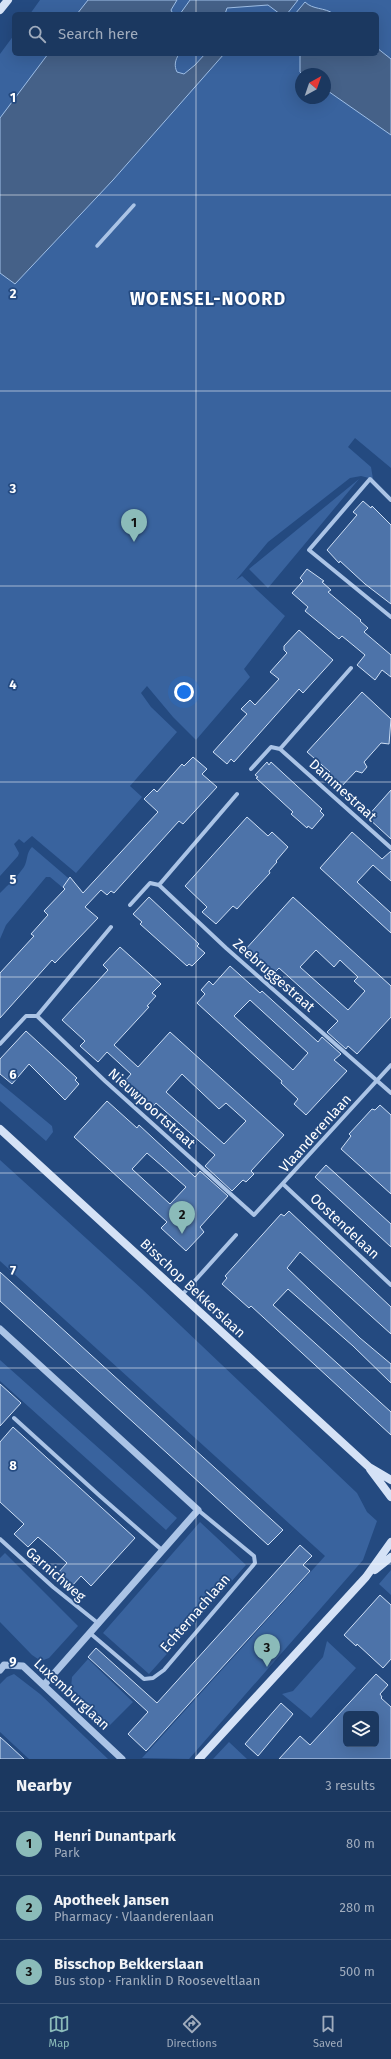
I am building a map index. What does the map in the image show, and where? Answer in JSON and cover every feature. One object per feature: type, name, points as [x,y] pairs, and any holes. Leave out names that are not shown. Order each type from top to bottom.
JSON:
[{"type":"main road","points":[[0,10],[8,0]]},
{"type":"main road","name":"Bisschop Bekkerslaan","points":[[0,1129],[369,1467],[391,1497]]},
{"type":"main road","name":"Bisschop Bekkerslaan","points":[[369,1467],[391,1480]]},
{"type":"main road","points":[[199,1759],[366,1577],[391,1542]]},
{"type":"main road","points":[[366,1577],[391,1557]]},
{"type":"street","points":[[97,246],[134,205]]},
{"type":"street","points":[[391,500],[370,479],[309,550],[391,618]]},
{"type":"street","points":[[251,769],[271,747],[280,749],[351,668]]},
{"type":"street","name":"Dammestraat","points":[[280,749],[391,848]]},
{"type":"street","points":[[130,905],[150,883],[159,885],[237,794]]},
{"type":"street","name":"Zeebruggestraat","points":[[159,885],[226,948],[391,1093]]},
{"type":"street","points":[[0,1044],[26,1016],[37,1016],[111,927]]},
{"type":"street","name":"Nieuwpoortstraat","points":[[37,1016],[105,1081],[254,1215]]},
{"type":"street","name":"Vlaanderenlaan","points":[[254,1215],[391,1065]]},
{"type":"street","name":"Oostendelaan","points":[[283,1184],[391,1285]]},
{"type":"street","points":[[181,1296],[236,1235]]},
{"type":"street","name":"Echternachlaan","points":[[0,1329],[198,1510],[254,1556],[255,1563],[164,1670],[153,1678],[144,1679],[91,1634]]},
{"type":"street","points":[[14,1418],[163,1551]]},
{"type":"street","points":[[44,1685],[91,1634],[198,1510]]},
{"type":"street","name":"Garnichweg","points":[[0,1539],[53,1587],[99,1624]]},
{"type":"street","name":"Luxemburglaan","points":[[0,1670],[4,1665],[24,1666],[122,1759]]},
{"type":"shaded area","points":[[40,0],[391,0],[391,468],[355,438],[348,447],[371,467],[373,479],[361,476],[350,478],[268,542],[236,580],[242,576],[285,616],[244,669],[250,677],[196,740],[173,717],[147,686],[141,693],[151,707],[177,732],[130,786],[142,797],[76,873],[32,836],[24,843],[19,839],[14,844],[19,853],[18,856],[0,876],[0,54],[12,38],[12,56],[379,56],[379,12],[31,12]]},
{"type":"shaded area","points":[[88,0],[177,0],[171,10],[172,12],[79,12]]},
{"type":"shaded area","points":[[190,0],[298,0],[289,12],[277,12],[268,5],[227,8],[226,12],[181,12]]},
{"type":"shaded area","points":[[305,2],[308,5],[330,12],[297,12]]},
{"type":"shaded area","points":[[379,50],[391,59],[391,135],[331,93],[331,68],[300,68],[300,56],[379,56]]},
{"type":"shaded area","points":[[46,56],[178,56],[175,68],[177,72],[184,74],[203,56],[222,56],[113,180],[15,284],[0,273],[0,118]]},
{"type":"shaded area","points":[[359,479],[268,588],[249,569]]},
{"type":"shaded area","points":[[32,847],[81,889],[74,897],[50,877],[46,877],[6,925],[0,939],[0,893],[24,867]]},
{"type":"shaded area","points":[[0,1083],[52,1126],[53,1132],[46,1141],[0,1101]]},
{"type":"shaded area","points":[[0,1160],[142,1289],[357,1493],[367,1512],[377,1521],[363,1560],[189,1759],[142,1758],[325,1556],[0,1261]]},
{"type":"shaded area","points":[[0,1360],[177,1518],[166,1530],[0,1381]]},
{"type":"shaded area","points":[[200,1522],[246,1565],[149,1674],[103,1633]]},
{"type":"shaded area","points":[[5,1553],[78,1626],[49,1658],[41,1661],[32,1655],[0,1622],[0,1558]]},
{"type":"shaded area","points":[[391,1570],[391,1595],[379,1584]]},
{"type":"shaded area","points":[[327,1641],[356,1668],[311,1718],[282,1694],[293,1691],[323,1657]]},
{"type":"shaded area","points":[[88,1659],[133,1702],[109,1726],[71,1688],[72,1677]]},
{"type":"shaded area","points":[[14,1674],[40,1694],[108,1759],[29,1759],[0,1732],[0,1684],[7,1677]]},
{"type":"shaded area","points":[[229,1742],[247,1759],[213,1759]]},
{"type":"building","points":[[363,501],[371,508],[372,506],[391,525],[391,604],[365,584],[340,561],[339,563],[327,550],[357,515],[353,512]]},
{"type":"building","points":[[307,569],[324,581],[322,582],[331,590],[328,592],[361,620],[360,621],[368,628],[364,632],[391,655],[391,677],[382,670],[375,680],[357,665],[365,655],[342,636],[339,639],[305,611],[308,607],[292,593],[303,581],[300,578]]},
{"type":"building","points":[[299,630],[333,660],[303,693],[299,689],[234,762],[231,759],[227,764],[213,752],[247,714],[241,709],[250,700],[255,705],[279,679],[270,672],[287,653],[284,650],[284,646]]},
{"type":"building","points":[[362,692],[391,719],[389,744],[381,743],[364,762],[367,767],[362,773],[356,771],[338,790],[325,777],[330,772],[307,752]]},
{"type":"building","points":[[193,757],[207,769],[202,774],[217,787],[183,824],[179,821],[114,893],[111,891],[107,895],[101,890],[85,907],[98,918],[55,963],[52,960],[0,1018],[0,973],[34,936],[31,934],[48,915],[44,911],[65,889],[63,887],[70,877],[83,893],[158,812],[144,799],[154,789],[157,792],[182,764],[184,766]]},
{"type":"building","points":[[267,762],[269,765],[271,762],[322,809],[320,811],[324,815],[312,829],[308,826],[307,828],[291,814],[293,812],[256,778],[258,777],[255,775]]},
{"type":"building","points":[[391,790],[391,839],[367,817]]},
{"type":"building","points":[[247,817],[268,836],[272,832],[288,847],[269,871],[270,873],[237,909],[233,906],[216,924],[202,912],[207,907],[185,886]]},
{"type":"building","points":[[352,832],[382,859],[391,851],[391,881],[373,865],[357,882],[391,913],[391,933],[320,868]]},
{"type":"building","points":[[149,897],[199,944],[197,946],[205,953],[192,966],[189,964],[187,966],[140,924],[142,922],[133,914]]},
{"type":"building","points":[[293,897],[391,986],[391,1017],[357,1054],[348,1046],[346,1049],[327,1032],[338,1021],[279,968],[271,976],[244,951]],"holes":[[[316,950],[334,967],[340,960],[358,977],[354,981],[365,991],[348,1010],[300,967]]]},
{"type":"building","points":[[120,947],[161,984],[152,993],[156,996],[147,1006],[149,1007],[114,1045],[138,1067],[170,1032],[284,1135],[251,1171],[254,1174],[246,1182],[243,1180],[232,1191],[205,1166],[215,1155],[156,1103],[149,1111],[121,1086],[131,1074],[107,1052],[98,1062],[80,1046],[85,1041],[62,1020],[108,970],[103,965]],"holes":[[[182,1074],[219,1109],[226,1103],[246,1121],[224,1144],[166,1092]]]},
{"type":"building","points":[[230,966],[260,993],[262,991],[318,1042],[322,1037],[341,1054],[334,1060],[347,1071],[306,1115],[294,1104],[298,1099],[281,1083],[282,1081],[197,1003],[205,994],[201,990],[209,981],[213,985]],"holes":[[[250,1000],[308,1053],[293,1070],[234,1016]]]},
{"type":"building","points":[[26,1031],[77,1078],[75,1080],[79,1084],[65,1100],[29,1064],[12,1084],[0,1074],[0,1059]]},
{"type":"building","points":[[107,1101],[137,1128],[139,1125],[195,1177],[200,1171],[228,1196],[200,1227],[204,1232],[186,1251],[161,1228],[167,1222],[74,1137]],"holes":[[[147,1153],[186,1187],[170,1204],[132,1169]]]},
{"type":"building","points":[[380,1105],[391,1115],[391,1194],[341,1149],[351,1136],[349,1134],[372,1109],[375,1110]]},
{"type":"building","points":[[326,1165],[391,1224],[391,1247],[315,1177]]},
{"type":"building","points":[[289,1211],[391,1307],[391,1334],[300,1252],[287,1268],[360,1338],[391,1364],[391,1383],[353,1346],[288,1289],[273,1305],[391,1412],[391,1435],[251,1306],[249,1308],[222,1284],[227,1278],[225,1276],[281,1214],[284,1216]]},
{"type":"building","points":[[0,1272],[283,1530],[268,1545],[0,1301]]},
{"type":"building","points":[[0,1384],[21,1403],[0,1426]]},
{"type":"building","points":[[13,1427],[135,1538],[91,1586],[81,1576],[71,1587],[57,1574],[67,1563],[38,1537],[28,1547],[14,1534],[24,1524],[0,1502],[0,1442]]},
{"type":"building","points":[[300,1545],[312,1556],[303,1565],[310,1571],[146,1751],[128,1734],[148,1712],[88,1657],[96,1648],[157,1703]]},
{"type":"building","points":[[380,1595],[391,1605],[391,1659],[383,1668],[357,1644],[356,1646],[344,1635]]},
{"type":"building","points":[[376,1674],[388,1685],[380,1694],[382,1697],[381,1698],[391,1707],[391,1759],[279,1759],[300,1736],[310,1745]]},
{"type":"building","points":[[281,1703],[293,1714],[258,1756],[245,1744]]},
{"type":"building","points":[[0,1737],[10,1746],[24,1759],[0,1759]]},
{"type":"place","name":"Henri Dunantpark","points":[[134,542]]},
{"type":"place","name":"Apotheek Jansen","points":[[182,1234]]},
{"type":"place","name":"Bisschop Bekkerslaan","points":[[267,1667]]},
{"type":"district","name":"WOENSEL-NOORD","points":[[208,299]]}]
